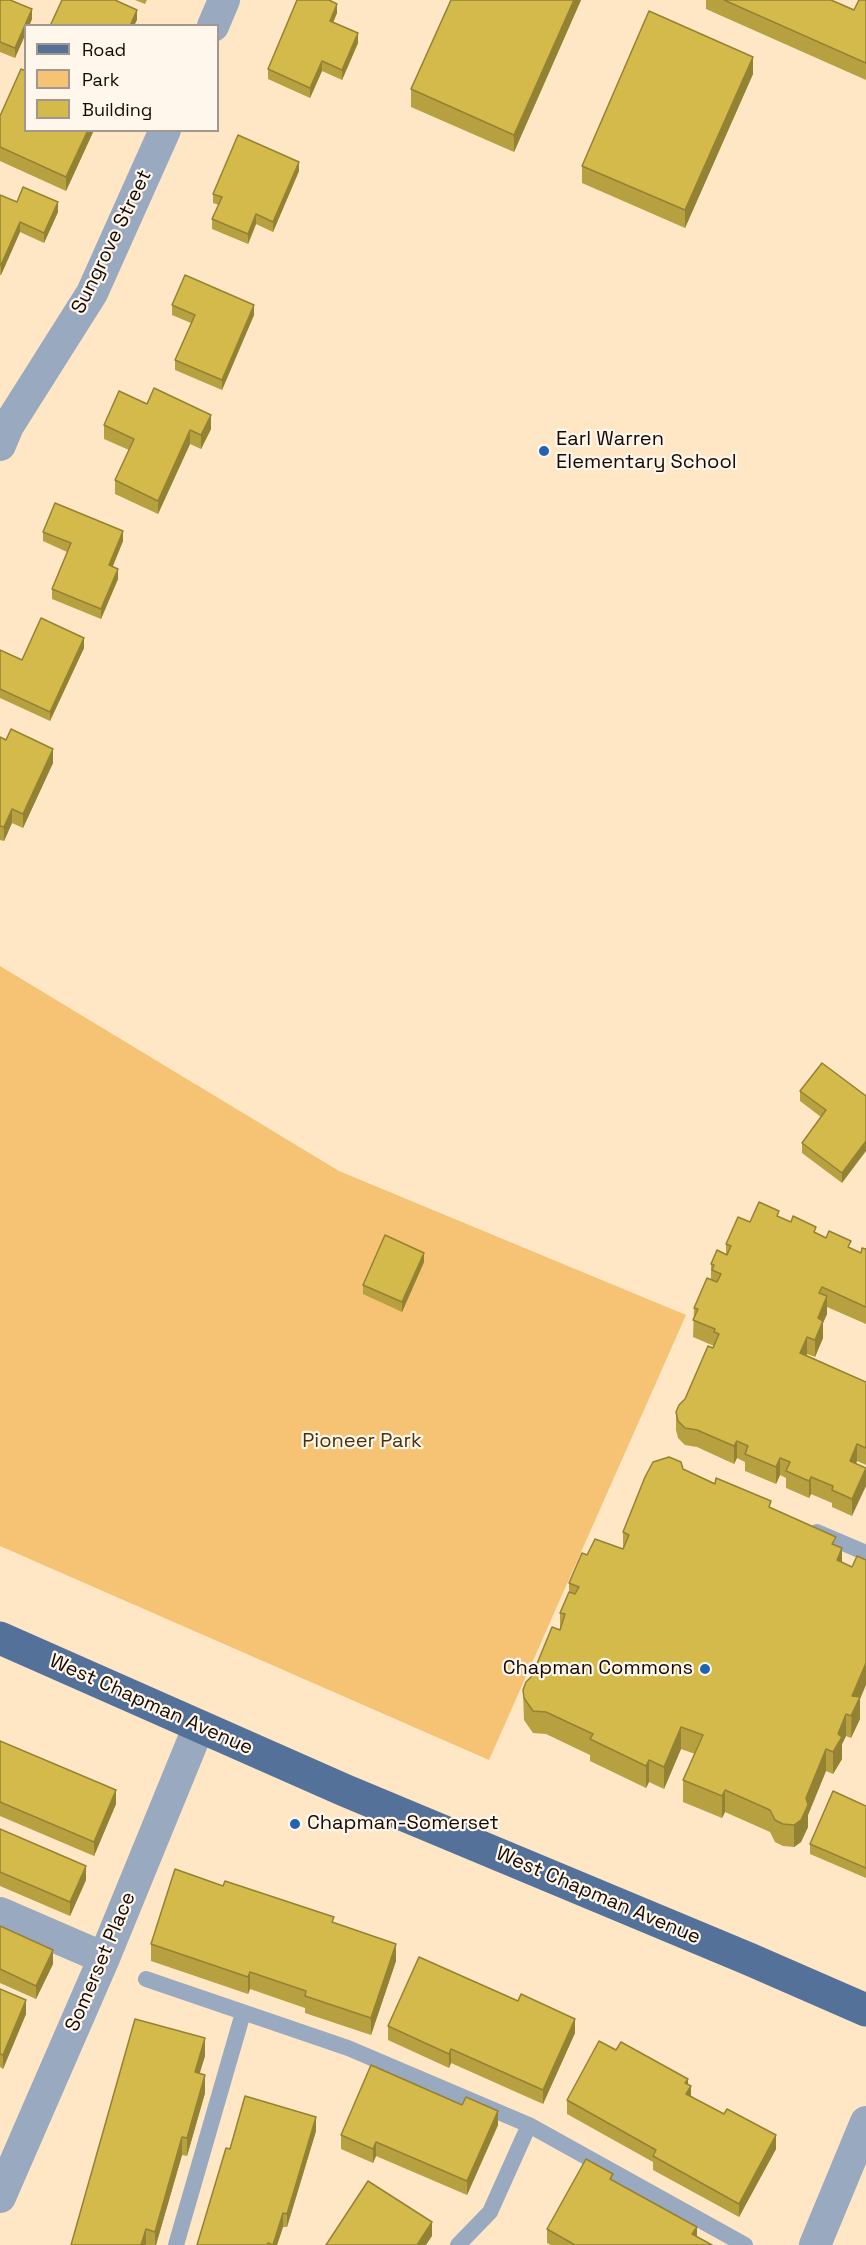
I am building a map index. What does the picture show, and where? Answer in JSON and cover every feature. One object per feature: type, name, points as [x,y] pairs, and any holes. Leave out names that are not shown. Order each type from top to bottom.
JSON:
[{"type":"main road","name":"West Chapman Avenue","points":[[0,1638],[344,1790],[750,1959],[866,2010]]},
{"type":"street","points":[[214,24],[224,0]]},
{"type":"street","name":"Sungrove Street","points":[[0,445],[9,426],[92,293],[164,132]]},
{"type":"street","name":"Somerset Place","points":[[0,2197],[104,1958],[199,1726]]},
{"type":"street","points":[[0,1913],[104,1958]]},
{"type":"street","points":[[815,2245],[866,2122]]},
{"type":"lane","points":[[802,1525],[866,1553]]},
{"type":"lane","points":[[146,1979],[348,2048],[529,2125],[745,2245]]},
{"type":"lane","points":[[176,2245],[243,2013]]},
{"type":"lane","points":[[458,2245],[490,2212],[529,2125]]},
{"type":"green space","name":"Pioneer Park","points":[[0,966],[339,1171],[686,1315],[489,1760],[0,1546]]},
{"type":"building","points":[[0,0],[10,0],[32,9],[15,48],[0,42]]},
{"type":"building","points":[[62,0],[115,0],[137,10],[131,24],[51,24]]},
{"type":"building","points":[[297,0],[329,0],[337,4],[330,21],[358,33],[342,70],[322,61],[310,88],[268,69]]},
{"type":"building","points":[[451,0],[574,0],[514,135],[411,89]]},
{"type":"building","points":[[724,0],[831,0],[854,10],[859,0],[866,0],[866,63]]},
{"type":"building","points":[[649,11],[753,57],[685,210],[582,166]]},
{"type":"building","points":[[21,69],[24,70],[24,132],[87,132],[66,177],[0,147],[0,116]]},
{"type":"building","points":[[238,135],[299,162],[273,222],[256,214],[248,234],[212,219],[222,197],[213,194]]},
{"type":"building","points":[[23,187],[58,202],[44,233],[20,222],[0,265],[0,195],[17,202]]},
{"type":"building","points":[[185,275],[254,305],[222,380],[175,360],[195,315],[172,305]]},
{"type":"building","points":[[154,388],[211,415],[201,435],[190,430],[158,501],[115,480],[134,439],[104,425],[119,391],[147,404]]},
{"type":"building","points":[[55,503],[123,531],[109,565],[118,569],[101,609],[52,589],[71,543],[43,532]]},
{"type":"building","points":[[41,618],[84,638],[50,712],[0,689],[0,650],[22,660]]},
{"type":"building","points":[[11,729],[53,749],[23,814],[12,809],[4,827],[0,826],[0,737],[6,740]]},
{"type":"building","points":[[822,1063],[866,1096],[866,1141],[842,1173],[802,1143],[826,1110],[800,1091]]},
{"type":"building","points":[[759,1202],[779,1211],[777,1216],[791,1222],[793,1216],[816,1227],[814,1232],[826,1238],[829,1231],[851,1241],[848,1247],[861,1253],[862,1248],[866,1249],[866,1307],[822,1287],[819,1293],[827,1296],[818,1318],[823,1321],[815,1340],[807,1337],[800,1353],[866,1382],[866,1448],[857,1444],[850,1461],[866,1468],[852,1499],[832,1490],[833,1486],[811,1477],[809,1481],[786,1471],[790,1462],[780,1458],[776,1467],[745,1454],[748,1446],[737,1441],[734,1446],[697,1430],[685,1428],[678,1421],[676,1412],[679,1405],[685,1399],[708,1346],[713,1348],[719,1334],[714,1332],[715,1329],[693,1320],[698,1309],[694,1308],[707,1278],[717,1282],[721,1274],[712,1270],[714,1265],[711,1264],[717,1250],[727,1255],[731,1246],[726,1244],[738,1217],[750,1222]]},
{"type":"building","points":[[385,1235],[424,1253],[402,1302],[363,1285]]},
{"type":"building","name":"Chapman Commons","points":[[669,1457],[681,1462],[683,1469],[715,1484],[716,1478],[771,1501],[769,1507],[836,1537],[832,1544],[842,1548],[837,1560],[852,1567],[857,1556],[866,1560],[866,1663],[852,1696],[860,1697],[851,1716],[846,1714],[838,1734],[842,1737],[833,1752],[826,1749],[806,1798],[808,1805],[801,1820],[794,1825],[783,1824],[775,1820],[770,1810],[725,1790],[722,1796],[683,1780],[703,1735],[681,1727],[664,1767],[649,1760],[646,1766],[590,1739],[593,1734],[546,1712],[533,1711],[524,1698],[523,1690],[526,1682],[532,1676],[552,1627],[560,1630],[565,1614],[560,1613],[569,1592],[575,1594],[579,1587],[569,1583],[582,1553],[587,1555],[595,1539],[623,1549],[629,1535],[623,1532],[645,1477],[653,1462]]},
{"type":"building","points":[[0,1741],[116,1790],[94,1842],[0,1802]]},
{"type":"building","points":[[833,1791],[866,1806],[866,1868],[810,1844]]},
{"type":"building","points":[[0,1829],[86,1866],[70,1902],[0,1872]]},
{"type":"building","points":[[175,1869],[223,1886],[225,1881],[334,1917],[332,1922],[396,1944],[371,2018],[305,1996],[306,1991],[250,1972],[248,1977],[151,1944]]},
{"type":"building","points":[[0,1926],[53,1950],[36,1986],[0,1969]]},
{"type":"building","points":[[419,1957],[518,2001],[521,1994],[575,2019],[543,2090],[451,2049],[449,2054],[388,2026]]},
{"type":"building","points":[[0,1989],[26,2000],[3,2055],[0,2054]]},
{"type":"building","points":[[135,2019],[205,2038],[195,2072],[205,2075],[187,2138],[182,2137],[155,2232],[146,2229],[141,2245],[71,2245]]},
{"type":"building","points":[[599,2041],[616,2050],[621,2042],[688,2079],[685,2083],[691,2086],[686,2094],[724,2114],[727,2109],[776,2135],[739,2204],[653,2156],[656,2150],[567,2100]]},
{"type":"building","points":[[371,2065],[462,2105],[466,2097],[498,2111],[467,2181],[376,2142],[373,2149],[341,2135]]},
{"type":"building","points":[[245,2096],[316,2117],[287,2214],[283,2213],[273,2245],[268,2243],[267,2245],[197,2245],[226,2148],[230,2149]]},
{"type":"building","points":[[586,2159],[613,2174],[610,2179],[697,2227],[692,2234],[712,2245],[575,2245],[547,2229]]},
{"type":"building","points":[[368,2181],[432,2222],[417,2245],[326,2245]]},
{"type":"place","name":"Earl Warren Elementary School","points":[[544,451]]},
{"type":"place","name":"Chapman Commons","points":[[705,1669]]},
{"type":"place","name":"Chapman-Somerset","points":[[295,1824]]}]
